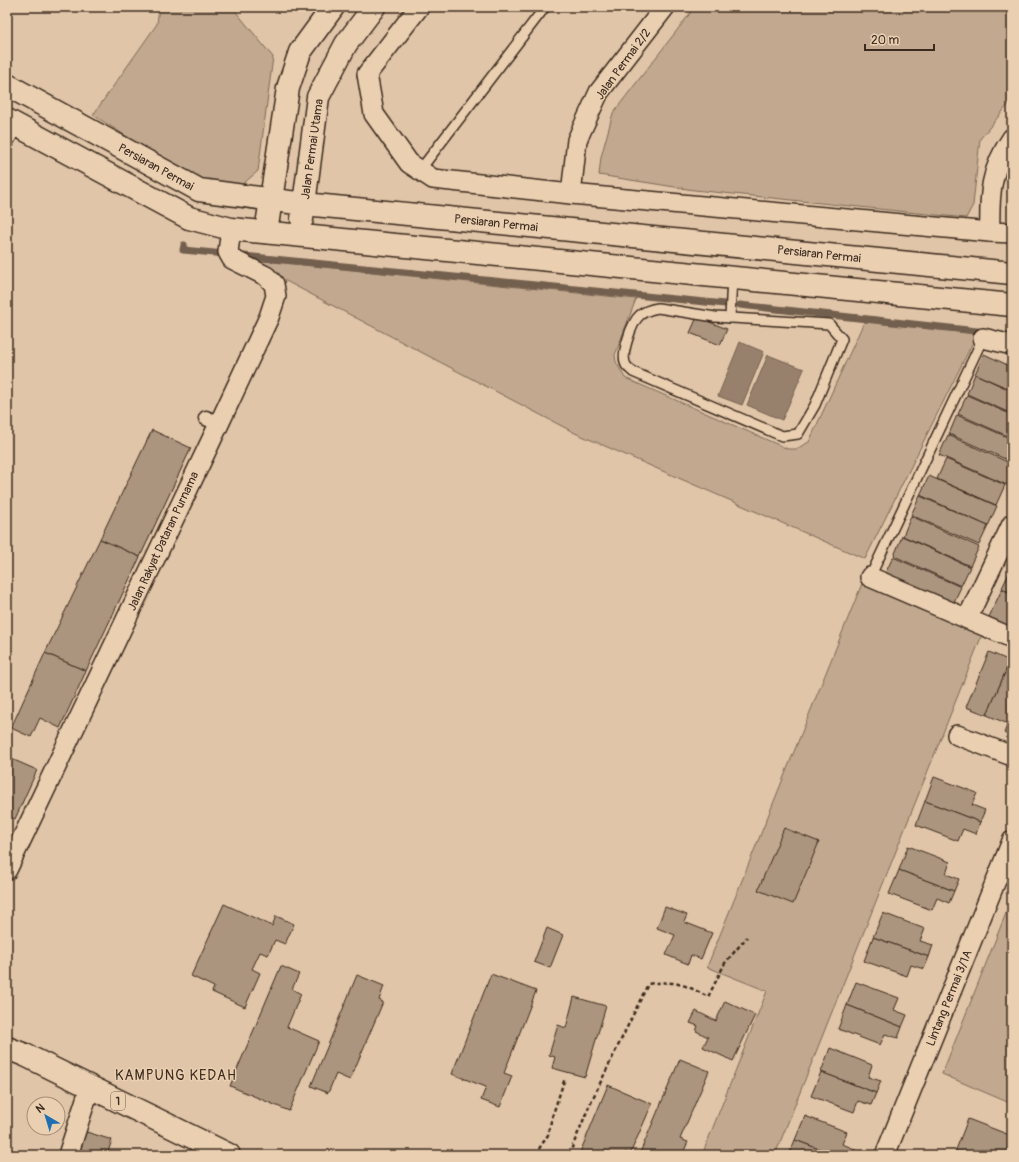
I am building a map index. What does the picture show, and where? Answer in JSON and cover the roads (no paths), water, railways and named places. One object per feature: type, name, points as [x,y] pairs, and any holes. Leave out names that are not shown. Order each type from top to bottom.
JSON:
[{"type":"main road","points":[[266,232],[288,88],[300,52],[333,7]]},
{"type":"main road","name":"Jalan Permai Utama","points":[[301,235],[318,97],[346,44],[374,7]]},
{"type":"main road","name":"Persiaran Permai","points":[[7,85],[199,190],[304,204],[1012,273]]},
{"type":"main road","points":[[13,123],[189,218],[231,229],[1012,305]]},
{"type":"main road","name":"1","points":[[7,1048],[229,1155]]},
{"type":"street","points":[[419,7],[368,74],[374,114],[409,163],[433,179],[571,194],[1012,233]]},
{"type":"street","name":"Jalan Permai 2/2","points":[[571,194],[577,140],[599,92],[665,7]]},
{"type":"street","points":[[990,232],[989,198],[996,168],[1012,138]]},
{"type":"street","name":"Jalan Rakyat Dataran Purnama","points":[[7,870],[212,421],[269,317],[276,296],[274,284],[266,276],[232,259],[228,252],[231,229]]},
{"type":"street","points":[[983,338],[1012,345]]},
{"type":"street","points":[[967,619],[1012,524]]},
{"type":"street","points":[[870,577],[1012,638]]},
{"type":"street","points":[[957,735],[1012,756]]},
{"type":"street","name":"Lintang Permai 3/1A","points":[[885,1155],[1012,841]]},
{"type":"street","points":[[68,1155],[90,1087]]},
{"type":"lane","points":[[420,170],[545,7]]},
{"type":"lane","points":[[7,145],[13,123]]},
{"type":"lane","points":[[730,318],[732,277]]},
{"type":"lane","points":[[658,308],[730,318],[829,324],[842,339],[815,405],[798,434],[782,436],[633,372],[626,365],[625,350],[634,322],[640,315],[650,309],[658,308]]},
{"type":"lane","points":[[870,577],[983,338]]},
{"type":"waterway","points":[[184,245],[183,250],[225,254]]},
{"type":"waterway","points":[[244,256],[725,304]]},
{"type":"waterway","points":[[740,305],[986,332]]},
{"type":"district","name":"KAMPUNG KEDAH","points":[[176,1075]]}]
